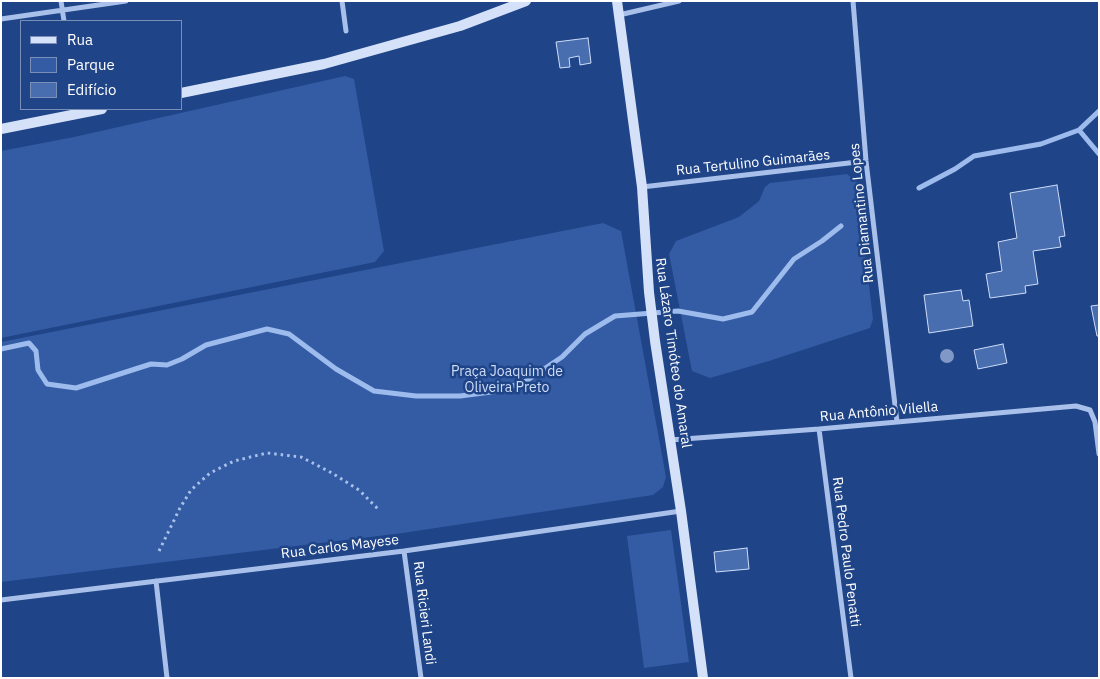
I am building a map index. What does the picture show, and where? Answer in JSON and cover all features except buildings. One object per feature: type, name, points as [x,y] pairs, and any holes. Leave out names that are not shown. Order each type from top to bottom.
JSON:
[{"type":"main road","points":[[182,93],[324,64],[460,26],[526,1]]},
{"type":"main road","name":"Rua Lázaro Timóteo do Amaral","points":[[617,1],[642,187],[649,292],[655,341],[681,511],[703,678]]},
{"type":"main road","points":[[1,129],[97,110]]},
{"type":"street","points":[[61,1],[64,20]]},
{"type":"street","points":[[1,19],[126,1]]},
{"type":"street","points":[[342,1],[346,31]]},
{"type":"street","points":[[619,15],[679,1]]},
{"type":"street","name":"Rua Diamantino Lopes","points":[[853,1],[866,161],[897,422]]},
{"type":"street","name":"Rua Tertulino Guimarães","points":[[642,187],[866,161]]},
{"type":"street","name":"Rua Antônio Vilella","points":[[670,440],[1076,406],[1090,410],[1096,422],[1099,454]]},
{"type":"street","name":"Rua Pedro Paulo Penatti","points":[[819,429],[851,678]]},
{"type":"street","name":"Rua Carlos Mayese","points":[[1,600],[404,551],[681,511]]},
{"type":"street","name":"Rua Ricieri Landi","points":[[404,551],[421,678]]},
{"type":"street","points":[[156,581],[167,678]]},
{"type":"path","points":[[159,551],[191,490],[210,473],[234,461],[268,453],[301,457],[332,473],[359,490],[380,512]]},
{"type":"green space","points":[[345,76],[354,79],[384,251],[375,262],[1,338],[1,151],[74,137]]},
{"type":"green space","points":[[847,174],[857,182],[873,319],[870,328],[710,378],[692,371],[669,254],[676,241],[739,217],[759,201],[765,187],[770,183]]},
{"type":"green space","name":"Praça Joaquim de Oliveira Preto","points":[[603,223],[621,231],[666,477],[663,487],[653,495],[403,533],[1,582],[1,342]]},
{"type":"green space","points":[[671,530],[689,662],[644,668],[627,536]]},
{"type":"waterway","points":[[919,188],[955,169],[974,156],[1041,144],[1079,130],[1099,111]]},
{"type":"waterway","points":[[1079,130],[1099,154]]},
{"type":"waterway","points":[[1,349],[29,343],[36,351],[38,370],[47,384],[76,388],[151,364],[167,365],[182,359],[206,345],[267,329],[289,334],[336,369],[374,391],[416,396],[460,396],[499,391],[526,381],[562,357],[585,334],[615,316],[678,311],[723,319],[752,312],[794,259],[841,226]]}]
